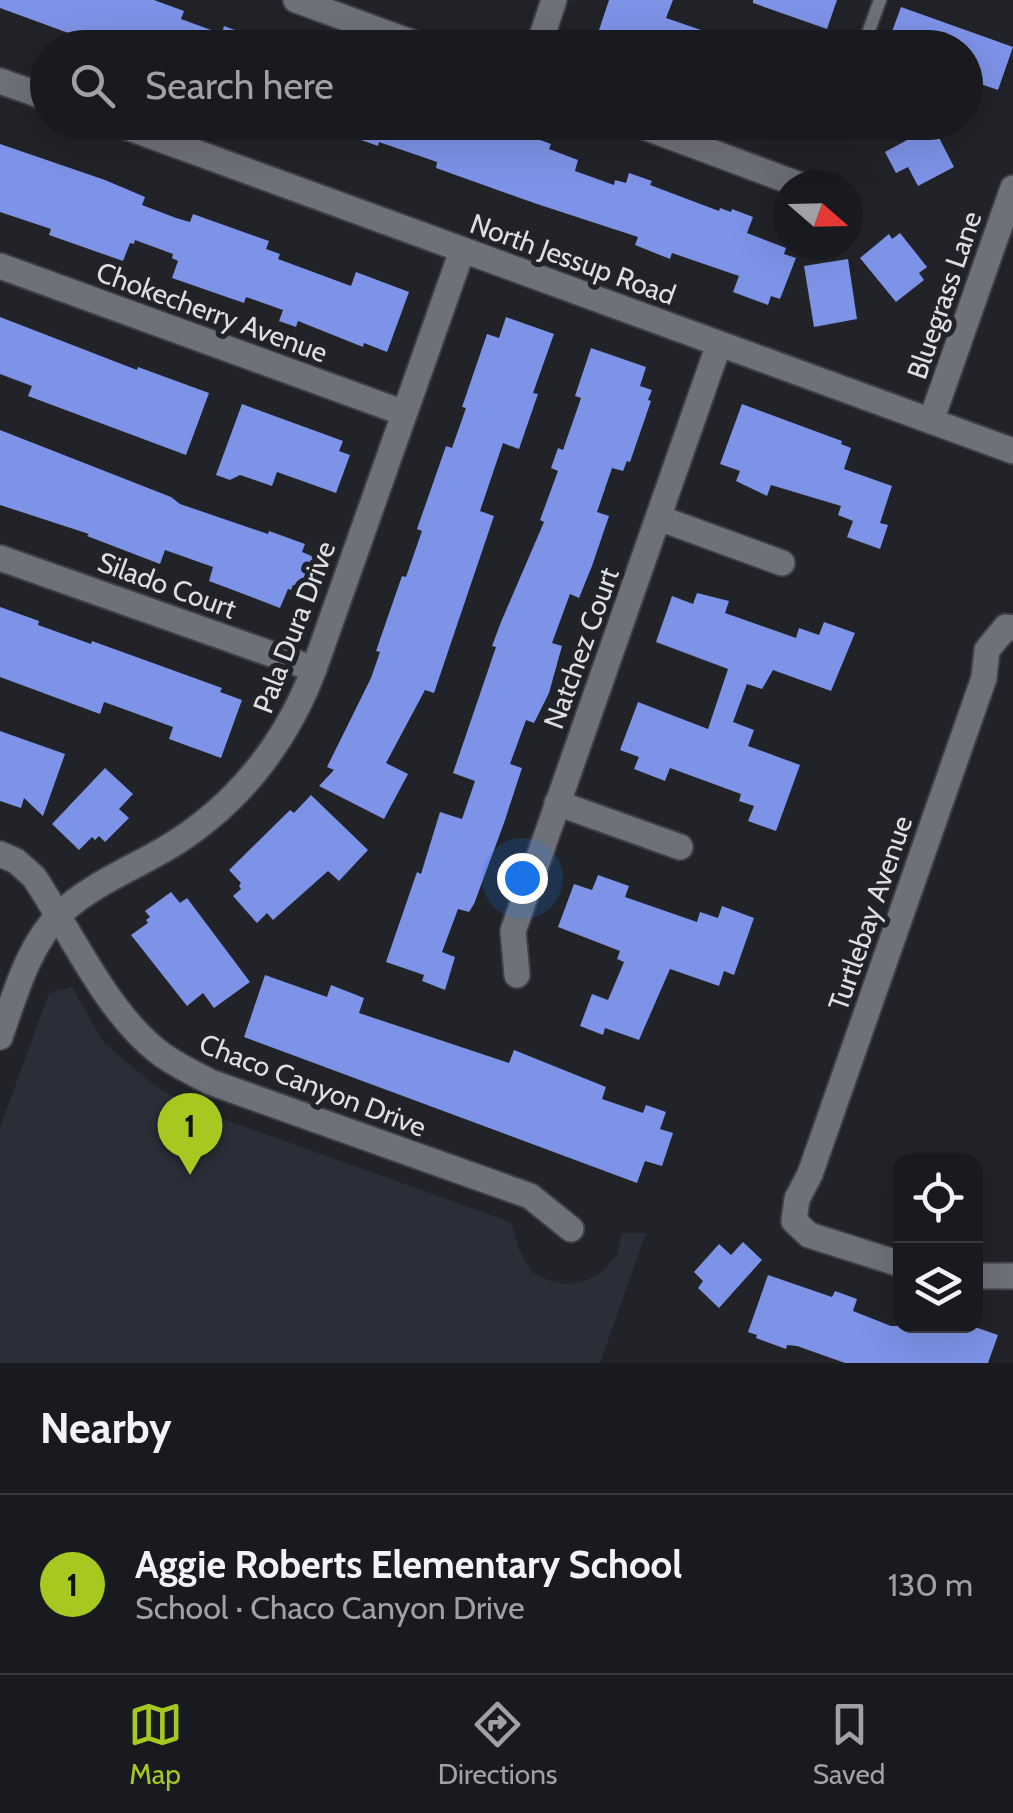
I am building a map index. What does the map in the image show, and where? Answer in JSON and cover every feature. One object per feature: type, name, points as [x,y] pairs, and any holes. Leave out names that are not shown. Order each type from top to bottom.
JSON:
[{"type":"street","points":[[296,0],[377,30]]},
{"type":"street","points":[[544,30],[554,0]]},
{"type":"street","points":[[0,81],[30,92]]},
{"type":"street","name":"North Jessup Road","points":[[162,140],[1013,451]]},
{"type":"street","points":[[679,140],[773,175]]},
{"type":"street","name":"Bluegrass Lane","points":[[931,421],[1013,188]]},
{"type":"street","name":"Pala Dura Drive","points":[[0,1037],[24,972],[41,938],[60,914],[82,897],[171,846],[235,794],[258,771],[300,708],[462,251]]},
{"type":"street","name":"Chokecherry Avenue","points":[[0,266],[404,414]]},
{"type":"street","name":"Natchez Court","points":[[517,975],[513,931],[719,344]]},
{"type":"street","points":[[659,518],[782,563]]},
{"type":"street","name":"Silado Court","points":[[0,558],[314,670]]},
{"type":"street","name":"Turtlebay Avenue","points":[[893,1262],[809,1235],[794,1221],[796,1200],[810,1174],[984,678],[988,650],[1010,628]]},
{"type":"street","points":[[558,803],[680,848]]},
{"type":"street","name":"Chaco Canyon Drive","points":[[0,854],[16,861],[34,877],[113,1002],[132,1026],[177,1065],[210,1082],[530,1196],[571,1230]]},
{"type":"street","points":[[983,1276],[1013,1276]]},
{"type":"lane","points":[[869,30],[880,0]]},
{"type":"shaded area","points":[[72,987],[104,1043],[157,1087],[198,1110],[511,1222],[519,1250],[532,1272],[548,1280],[583,1282],[601,1273],[617,1255],[622,1233],[646,1233],[600,1363],[0,1363],[0,1128],[49,993]]},
{"type":"building","points":[[0,0],[154,0],[184,11],[181,19],[211,30],[60,30],[0,8]]},
{"type":"building","points":[[609,0],[673,0],[666,18],[701,30],[599,30]]},
{"type":"building","points":[[753,0],[837,0],[827,29]]},
{"type":"building","points":[[901,7],[965,30],[893,30]]},
{"type":"building","points":[[983,36],[1013,47],[998,90],[983,85]]},
{"type":"building","points":[[361,140],[540,140],[551,144],[549,149],[578,160],[575,171],[614,185],[615,180],[626,183],[629,173],[719,211],[732,209],[753,217],[747,233],[773,243],[773,260],[795,260],[780,299],[771,296],[768,305],[733,292],[739,276],[672,253],[670,259],[635,245],[638,237],[436,168],[437,162],[379,142],[378,146]]},
{"type":"building","points":[[907,140],[940,140],[954,167],[918,186],[908,167],[896,173],[885,152]]},
{"type":"building","points":[[0,144],[105,180],[145,197],[142,205],[176,218],[190,222],[193,214],[269,241],[266,249],[280,254],[278,259],[351,286],[356,272],[409,292],[387,352],[364,343],[363,347],[298,321],[296,327],[279,321],[283,310],[246,297],[244,303],[172,278],[178,261],[172,258],[173,254],[135,240],[123,261],[49,235],[51,229],[0,212]]},
{"type":"building","points":[[900,233],[927,267],[919,273],[924,280],[896,302],[862,260],[889,234],[892,239]]},
{"type":"building","points":[[848,260],[857,319],[814,327],[804,266]]},
{"type":"building","points":[[0,317],[209,393],[186,455],[28,396],[32,386],[0,374]]},
{"type":"building","points":[[506,317],[554,334],[519,449],[503,443],[480,511],[494,516],[434,693],[425,690],[386,763],[408,774],[384,819],[319,786],[334,770],[327,767],[371,678],[380,652],[376,651],[402,576],[406,577],[422,531],[417,529],[446,446],[452,448],[487,334],[499,338]]},
{"type":"building","points":[[591,348],[646,367],[640,386],[652,390],[648,400],[651,401],[630,462],[623,471],[612,468],[597,512],[609,516],[579,598],[570,594],[552,643],[562,646],[549,693],[534,723],[526,720],[510,764],[522,768],[474,904],[469,912],[458,909],[442,952],[455,957],[445,990],[422,981],[424,975],[386,962],[417,872],[421,874],[440,812],[462,819],[475,781],[453,773],[496,647],[492,646],[544,522],[540,520],[558,471],[551,468],[558,448],[563,450],[581,398],[575,396]]},
{"type":"building","points":[[242,404],[343,441],[339,451],[350,455],[336,493],[277,472],[272,486],[240,475],[230,480],[216,475]]},
{"type":"building","points":[[742,404],[842,441],[851,448],[844,469],[892,486],[880,523],[888,525],[880,549],[847,537],[853,521],[838,515],[841,506],[771,485],[767,496],[736,481],[740,471],[720,464]]},
{"type":"building","points":[[0,430],[171,497],[180,504],[305,544],[302,552],[314,557],[302,588],[293,585],[288,589],[280,608],[209,581],[213,567],[165,550],[160,564],[89,534],[0,505]]},
{"type":"building","points":[[697,593],[729,601],[725,613],[796,638],[799,628],[819,635],[824,622],[855,633],[831,691],[773,670],[762,689],[747,684],[733,722],[754,730],[748,746],[800,765],[776,831],[748,821],[754,806],[739,801],[741,794],[670,768],[665,781],[634,769],[639,757],[620,750],[638,702],[708,729],[728,669],[656,642],[672,596],[693,604]]},
{"type":"building","points":[[0,607],[39,621],[38,625],[222,688],[220,692],[242,700],[221,758],[169,739],[173,727],[104,702],[100,714],[0,677]]},
{"type":"building","points":[[0,731],[65,754],[43,816],[24,798],[21,808],[0,801]]},
{"type":"building","points":[[105,768],[133,794],[119,809],[129,818],[105,842],[99,836],[95,840],[92,837],[79,850],[52,824]]},
{"type":"building","points":[[311,795],[368,850],[339,881],[328,871],[273,920],[267,913],[257,923],[233,896],[241,889],[241,883],[229,870],[290,810],[294,813]]},
{"type":"building","points":[[598,875],[629,886],[625,897],[697,922],[700,912],[718,918],[722,906],[754,918],[734,975],[724,971],[719,986],[670,969],[639,1040],[605,1028],[603,1035],[580,1026],[592,994],[608,1000],[624,962],[617,959],[620,951],[558,927],[574,884],[592,890]]},
{"type":"building","points":[[171,892],[180,903],[187,898],[250,982],[214,1008],[203,993],[187,1006],[131,935],[148,923],[150,917],[145,911]]},
{"type":"building","points":[[265,975],[327,997],[331,985],[364,998],[359,1013],[509,1063],[514,1050],[606,1087],[602,1099],[643,1113],[646,1105],[666,1112],[660,1129],[673,1133],[662,1166],[645,1161],[637,1183],[244,1037]]},
{"type":"building","points":[[743,1242],[762,1260],[719,1308],[698,1288],[703,1281],[694,1272],[719,1244],[731,1255]]},
{"type":"building","points":[[768,1275],[832,1297],[835,1291],[857,1299],[853,1311],[893,1326],[893,1333],[983,1333],[983,1330],[998,1335],[988,1363],[845,1363],[797,1346],[787,1345],[786,1349],[748,1332]]},
{"type":"place","name":"Aggie Roberts Elementary School","points":[[190,1175]]}]
